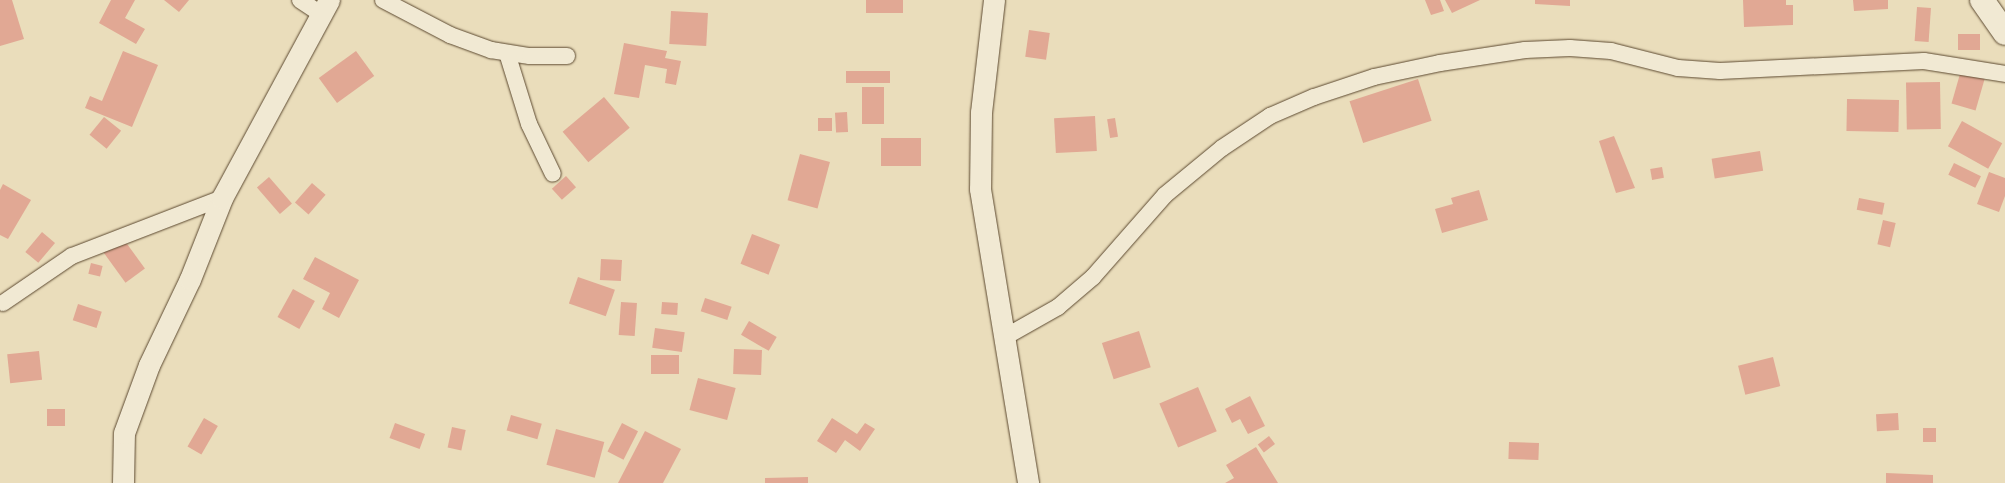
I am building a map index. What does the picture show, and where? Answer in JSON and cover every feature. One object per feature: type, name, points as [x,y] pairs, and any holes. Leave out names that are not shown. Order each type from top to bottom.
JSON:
[{"type":"main road","points":[[1982,0],[2005,33]]},
{"type":"street","points":[[123,483],[124,433],[222,198],[325,7],[300,0]]},
{"type":"street","points":[[383,0],[450,35],[508,53],[568,56]]},
{"type":"street","points":[[994,0],[981,112],[980,189],[1005,337],[1025,482]]},
{"type":"street","points":[[1005,337],[1065,301],[1093,276],[1165,195],[1222,148],[1270,116],[1314,97],[1374,77],[1449,62],[1525,50],[1570,48],[1611,51],[1678,68],[1720,71],[1924,61],[2005,74]]},
{"type":"street","points":[[508,53],[529,124],[553,174]]},
{"type":"street","points":[[3,303],[72,256],[222,198]]},
{"type":"building","points":[[0,0],[12,0],[24,39],[0,46]]},
{"type":"building","points":[[111,0],[135,0],[125,18],[145,29],[136,44],[99,23]]},
{"type":"building","points":[[164,0],[189,0],[179,12]]},
{"type":"building","points":[[866,0],[903,0],[903,13],[866,13]]},
{"type":"building","points":[[1425,0],[1440,0],[1444,11],[1431,15]]},
{"type":"building","points":[[1445,0],[1480,0],[1452,13]]},
{"type":"building","points":[[1535,0],[1570,0],[1570,6],[1535,4]]},
{"type":"building","points":[[1743,0],[1786,0],[1786,5],[1793,5],[1793,25],[1744,27]]},
{"type":"building","points":[[1853,0],[1888,0],[1888,9],[1854,11]]},
{"type":"building","points":[[1917,7],[1931,8],[1929,42],[1915,41]]},
{"type":"building","points":[[671,11],[708,13],[706,46],[669,44]]},
{"type":"building","points":[[1029,30],[1050,33],[1046,60],[1025,57]]},
{"type":"building","points":[[1958,34],[1980,34],[1980,50],[1958,50]]},
{"type":"building","points":[[624,43],[667,51],[665,58],[681,61],[676,85],[665,83],[667,69],[645,65],[639,98],[614,94]]},
{"type":"building","points":[[123,51],[158,65],[132,127],[85,108],[90,96],[102,101]]},
{"type":"building","points":[[356,51],[374,76],[337,103],[319,78]]},
{"type":"building","points":[[1962,67],[1986,74],[1976,110],[1952,104]]},
{"type":"building","points":[[846,71],[890,71],[890,83],[846,83]]},
{"type":"building","points":[[1418,79],[1432,121],[1363,143],[1350,101]]},
{"type":"building","points":[[1940,82],[1941,129],[1907,130],[1906,83]]},
{"type":"building","points":[[862,87],[884,87],[884,124],[862,124]]},
{"type":"building","points":[[604,97],[630,128],[588,162],[563,132]]},
{"type":"building","points":[[1847,99],[1899,100],[1898,132],[1846,131]]},
{"type":"building","points":[[847,112],[848,132],[836,133],[835,113]]},
{"type":"building","points":[[1095,116],[1097,151],[1056,153],[1054,118]]},
{"type":"building","points":[[104,117],[121,131],[107,149],[90,135]]},
{"type":"building","points":[[818,118],[832,118],[832,131],[818,131]]},
{"type":"building","points":[[1115,118],[1118,137],[1110,138],[1107,119]]},
{"type":"building","points":[[1962,121],[2002,143],[1988,169],[1948,146]]},
{"type":"building","points":[[1614,136],[1635,188],[1616,193],[1599,141]]},
{"type":"building","points":[[881,138],[921,138],[921,166],[881,166]]},
{"type":"building","points":[[1760,151],[1763,171],[1715,178],[1712,159]]},
{"type":"building","points":[[800,154],[830,162],[818,208],[788,200]]},
{"type":"building","points":[[1954,163],[1981,176],[1975,188],[1948,175]]},
{"type":"building","points":[[1662,167],[1664,178],[1652,180],[1650,169]]},
{"type":"building","points":[[1989,172],[2005,178],[2005,196],[1999,212],[1977,204]]},
{"type":"building","points":[[566,176],[576,187],[562,200],[552,189]]},
{"type":"building","points":[[269,177],[292,203],[280,214],[257,187]]},
{"type":"building","points":[[312,183],[326,195],[309,214],[295,203]]},
{"type":"building","points":[[3,184],[31,200],[8,239],[0,235],[0,190]]},
{"type":"building","points":[[1479,190],[1488,220],[1442,233],[1435,209],[1453,204],[1451,198]]},
{"type":"building","points":[[1859,198],[1885,203],[1882,215],[1857,210]]},
{"type":"building","points":[[1883,220],[1896,223],[1890,247],[1877,244]]},
{"type":"building","points":[[42,232],[55,243],[38,263],[25,252]]},
{"type":"building","points":[[752,234],[780,245],[769,275],[741,264]]},
{"type":"building","points":[[122,237],[145,269],[126,283],[103,251]]},
{"type":"building","points":[[315,257],[359,280],[339,318],[322,309],[330,293],[303,279]]},
{"type":"building","points":[[601,259],[622,260],[621,281],[600,280]]},
{"type":"building","points":[[91,263],[103,266],[100,277],[88,274]]},
{"type":"building","points":[[578,277],[615,290],[606,316],[569,303]]},
{"type":"building","points":[[293,289],[315,301],[299,329],[277,317]]},
{"type":"building","points":[[705,298],[732,307],[727,320],[701,311]]},
{"type":"building","points":[[621,302],[637,303],[635,336],[619,335]]},
{"type":"building","points":[[662,302],[678,303],[677,315],[661,314]]},
{"type":"building","points":[[78,304],[102,312],[97,328],[73,320]]},
{"type":"building","points":[[749,321],[777,337],[769,351],[741,335]]},
{"type":"building","points":[[655,328],[685,332],[682,352],[652,348]]},
{"type":"building","points":[[1139,331],[1151,367],[1114,379],[1102,343]]},
{"type":"building","points":[[734,349],[762,350],[761,375],[733,374]]},
{"type":"building","points":[[39,351],[42,380],[10,383],[7,354]]},
{"type":"building","points":[[651,355],[679,355],[679,374],[651,374]]},
{"type":"building","points":[[1773,357],[1780,386],[1745,395],[1738,366]]},
{"type":"building","points":[[698,378],[736,388],[727,420],[689,410]]},
{"type":"building","points":[[1198,387],[1217,431],[1178,448],[1159,403]]},
{"type":"building","points":[[1250,396],[1265,426],[1248,434],[1240,419],[1232,423],[1225,409]]},
{"type":"building","points":[[47,409],[65,409],[65,426],[47,426]]},
{"type":"building","points":[[1898,413],[1899,430],[1877,431],[1876,414]]},
{"type":"building","points":[[511,415],[542,424],[537,439],[507,430]]},
{"type":"building","points":[[204,418],[218,426],[201,455],[188,447]]},
{"type":"building","points":[[832,418],[857,434],[865,423],[875,429],[860,451],[845,440],[836,453],[817,441]]},
{"type":"building","points":[[395,423],[425,434],[420,449],[390,438]]},
{"type":"building","points":[[622,423],[638,431],[624,460],[607,452]]},
{"type":"building","points":[[452,427],[466,430],[461,450],[448,448]]},
{"type":"building","points":[[1923,428],[1936,428],[1936,442],[1923,442]]},
{"type":"building","points":[[556,429],[604,442],[595,478],[546,465]]},
{"type":"building","points":[[645,431],[681,449],[663,483],[618,483]]},
{"type":"building","points":[[1269,436],[1275,444],[1264,452],[1258,444]]},
{"type":"building","points":[[1509,442],[1539,443],[1538,460],[1508,459]]},
{"type":"building","points":[[1256,447],[1278,483],[1225,483],[1234,478],[1226,465]]},
{"type":"building","points":[[1886,473],[1933,475],[1933,483],[1886,483]]},
{"type":"building","points":[[808,477],[808,483],[765,483],[765,478]]}]
